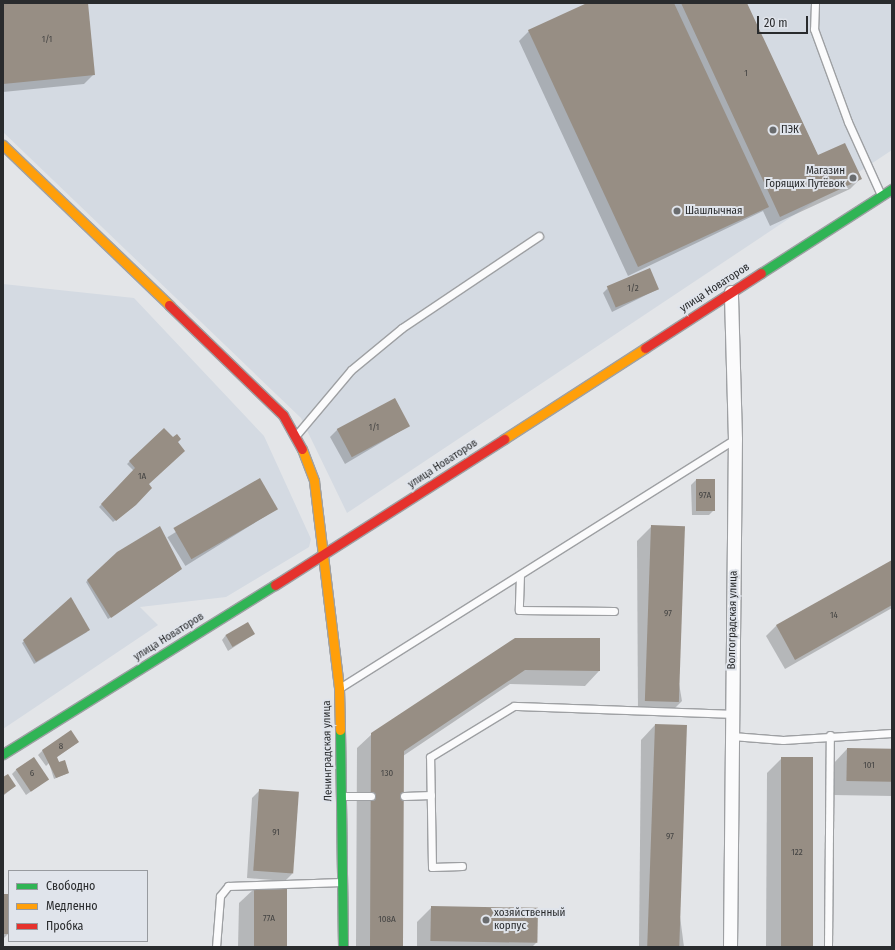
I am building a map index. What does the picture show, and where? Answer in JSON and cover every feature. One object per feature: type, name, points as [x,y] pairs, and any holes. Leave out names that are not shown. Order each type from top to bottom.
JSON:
[{"type":"street","name":"Ленинградская улица","points":[[3,145],[283,415],[296,434],[314,481],[339,689],[343,947]]},
{"type":"street","name":"улица Новаторов","points":[[3,754],[324,555],[892,189]]},
{"type":"street","name":"Волгоградская улица","points":[[730,947],[735,439],[731,292]]},
{"type":"lane","points":[[815,3],[814,29],[848,122],[881,195]]},
{"type":"lane","points":[[296,434],[351,370],[402,328],[539,236]]},
{"type":"lane","points":[[339,689],[735,439]]},
{"type":"lane","points":[[520,575],[519,610],[614,611]]},
{"type":"lane","points":[[462,866],[432,867],[430,757],[514,706],[732,714]]},
{"type":"lane","points":[[732,736],[783,740],[830,735],[892,733]]},
{"type":"lane","points":[[828,947],[830,735]]},
{"type":"lane","points":[[404,796],[431,795]]},
{"type":"lane","points":[[341,796],[371,796]]},
{"type":"lane","points":[[216,947],[220,896],[228,886],[342,882]]},
{"type":"shaded area","points":[[3,3],[892,3],[892,150],[347,513],[301,418],[3,132]]},
{"type":"shaded area","points":[[3,284],[134,298],[264,436],[311,539],[309,547],[226,597],[140,607],[158,625],[3,729]]},
{"type":"building","points":[[3,3],[88,3],[95,75],[3,84]]},
{"type":"building","points":[[587,3],[674,3],[769,207],[638,267],[528,30]]},
{"type":"building","points":[[681,3],[747,3],[818,155],[845,143],[862,179],[780,217]]},
{"type":"building","points":[[650,268],[659,289],[616,308],[607,286]]},
{"type":"building","points":[[395,398],[410,426],[352,457],[337,429]]},
{"type":"building","points":[[164,428],[173,437],[177,434],[181,439],[178,442],[185,451],[149,484],[152,488],[136,505],[116,521],[101,504],[135,468],[129,461]]},
{"type":"building","points":[[260,478],[278,509],[191,559],[173,528]]},
{"type":"building","points":[[696,479],[715,479],[715,511],[696,511]]},
{"type":"building","points":[[651,525],[685,526],[679,702],[645,701]]},
{"type":"building","points":[[160,526],[182,569],[111,618],[87,580],[117,552]]},
{"type":"building","points":[[892,560],[892,605],[795,660],[776,625]]},
{"type":"building","points":[[71,597],[90,630],[36,662],[23,640]]},
{"type":"building","points":[[248,622],[255,634],[232,647],[225,635]]},
{"type":"building","points":[[515,638],[600,638],[600,671],[525,670],[404,751],[403,947],[370,947],[371,733]]},
{"type":"building","points":[[655,724],[687,725],[679,947],[647,947]]},
{"type":"building","points":[[71,730],[79,742],[57,757],[59,762],[65,760],[69,773],[56,778],[42,750]]},
{"type":"building","points":[[847,748],[892,749],[891,782],[846,781]]},
{"type":"building","points":[[34,757],[49,779],[31,792],[16,769]]},
{"type":"building","points":[[781,757],[813,757],[813,947],[781,947]]},
{"type":"building","points":[[8,774],[16,786],[3,795],[3,777]]},
{"type":"building","points":[[259,789],[299,792],[293,874],[253,871]]},
{"type":"building","points":[[254,888],[287,888],[287,947],[254,947]]},
{"type":"building","points":[[3,894],[8,894],[8,934],[3,934]]},
{"type":"building","points":[[431,906],[538,908],[537,943],[430,941]]},
{"type":"traffic: fast","points":[[761,273],[892,189]]},
{"type":"traffic: fast","points":[[3,754],[275,585]]},
{"type":"traffic: fast","points":[[340,730],[343,947]]},
{"type":"traffic: slow","points":[[3,145],[169,305]]},
{"type":"traffic: slow","points":[[504,439],[645,348]]},
{"type":"traffic: slow","points":[[302,449],[314,481],[339,689],[340,730]]},
{"type":"traffic: jam","points":[[645,348],[761,273]]},
{"type":"traffic: jam","points":[[169,305],[283,415],[302,449]]},
{"type":"traffic: jam","points":[[275,585],[504,439]]},
{"type":"place","name":"ПЭК","points":[[773,130]]},
{"type":"place","name":"Магазин Горящих Путёвок","points":[[853,178]]},
{"type":"place","name":"Шашлычная","points":[[677,211]]},
{"type":"place","name":"хозяйственный корпус","points":[[486,920]]}]
